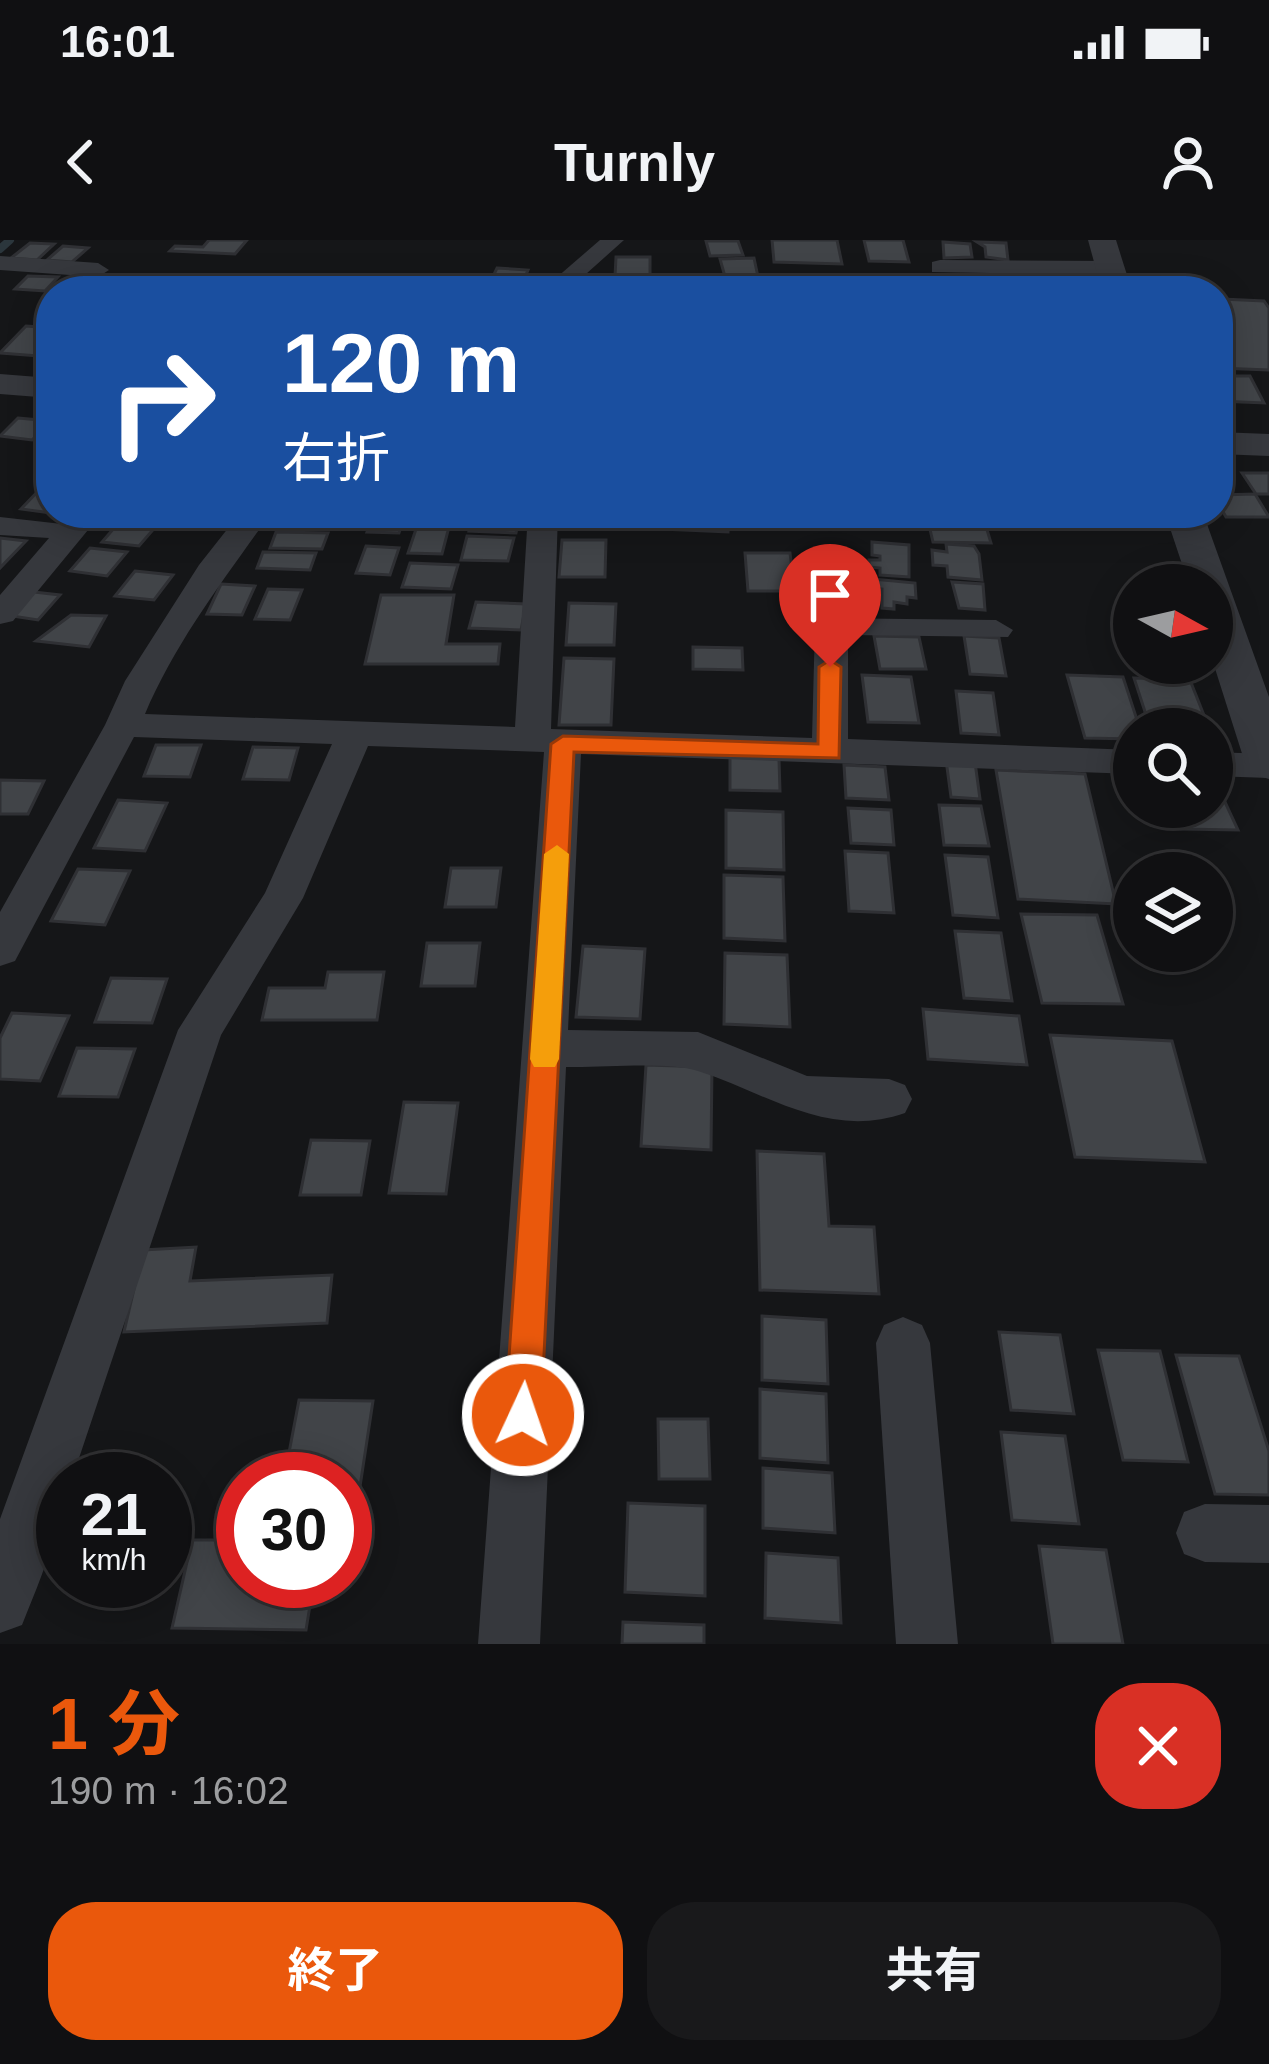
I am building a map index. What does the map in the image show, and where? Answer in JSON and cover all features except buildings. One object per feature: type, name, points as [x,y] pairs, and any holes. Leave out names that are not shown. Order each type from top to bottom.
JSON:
[{"type":"street","points":[[571,276],[613,240]]},
{"type":"street","points":[[0,263],[98,270]]},
{"type":"street","points":[[940,267],[1110,266]]},
{"type":"street","points":[[0,384],[36,387]]},
{"type":"street","points":[[1233,444],[1269,445]]},
{"type":"street","points":[[0,526],[50,529]]},
{"type":"street","points":[[1,614],[74,528]]},
{"type":"street","points":[[0,950],[123,725],[142,681],[190,603],[245,528]]},
{"type":"street","points":[[509,1644],[545,1048],[548,744],[543,528]]},
{"type":"street","points":[[1189,528],[1202,564]]},
{"type":"street","points":[[830,752],[831,625],[996,630]]},
{"type":"street","points":[[1233,658],[1269,765],[1233,764]]},
{"type":"street","points":[[123,725],[1113,761]]},
{"type":"street","points":[[0,1603],[200,1030],[283,898],[355,733]]},
{"type":"street","points":[[545,1048],[698,1051],[804,1096],[889,1099]]},
{"type":"street","points":[[902,1343],[927,1644]]},
{"type":"street","points":[[1204,1533],[1269,1534]]},
{"type":"waterway","points":[[0,249],[10,240]]},
{"type":"slow traffic","points":[[544,1059],[557,854]]},
{"type":"route","points":[[523,1415],[563,744],[830,752],[830,667]]}]
